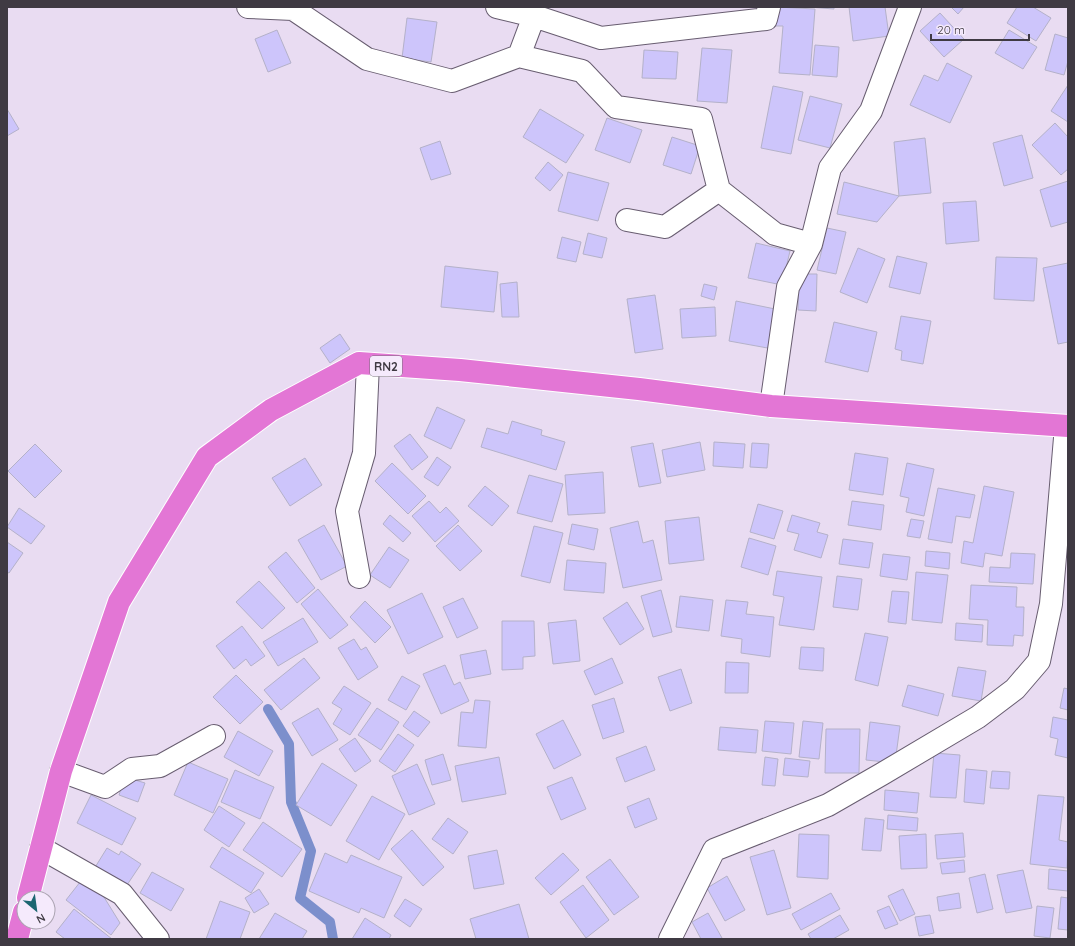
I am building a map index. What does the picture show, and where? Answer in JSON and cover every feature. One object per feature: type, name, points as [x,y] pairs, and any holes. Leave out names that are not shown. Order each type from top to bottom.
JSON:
[{"type":"highway","name":"RN2","points":[[30,890],[61,771],[119,602],[207,457],[270,410],[358,363],[460,370],[639,389],[771,406],[1067,426]]},
{"type":"street","points":[[248,7],[293,9],[367,59],[452,81],[519,56],[582,71],[616,107],[701,119],[719,190],[775,234],[811,244]]},
{"type":"street","points":[[497,7],[533,11],[601,38],[766,19],[769,7]]},
{"type":"street","points":[[771,406],[788,287],[811,244],[830,168],[871,111],[910,7]]},
{"type":"street","points":[[519,56],[533,11]]},
{"type":"street","points":[[627,220],[665,226],[719,190]]},
{"type":"street","points":[[359,577],[347,511],[364,453],[368,364]]},
{"type":"street","points":[[670,939],[714,850],[828,805],[882,774],[978,717],[1015,689],[1039,661],[1051,604],[1067,426]]},
{"type":"street","points":[[61,771],[105,787],[132,769],[160,766],[214,736]]},
{"type":"street","points":[[41,848],[122,894],[158,939]]},
{"type":"building","points":[[777,7],[815,9],[810,75],[779,73],[783,26],[775,26]]},
{"type":"building","points":[[808,7],[834,7],[834,9]]},
{"type":"building","points":[[849,7],[885,7],[889,36],[853,41]]},
{"type":"building","points":[[951,7],[964,7],[958,14]]},
{"type":"building","points":[[1017,7],[1033,7],[1051,18],[1036,41],[1007,23]]},
{"type":"building","points":[[940,13],[964,39],[944,57],[920,31]]},
{"type":"building","points":[[407,18],[437,22],[431,62],[402,58]]},
{"type":"building","points":[[277,30],[291,63],[268,72],[255,39]]},
{"type":"building","points":[[1009,30],[1037,47],[1023,69],[995,53]]},
{"type":"building","points":[[1055,34],[1068,38],[1068,61],[1064,75],[1045,70]]},
{"type":"building","points":[[815,45],[839,47],[837,77],[812,75]]},
{"type":"building","points":[[702,48],[732,50],[727,103],[697,101]]},
{"type":"building","points":[[644,50],[678,52],[676,79],[642,78]]},
{"type":"building","points":[[947,63],[972,76],[950,123],[910,105],[924,75],[938,81]]},
{"type":"building","points":[[1068,85],[1068,122],[1051,111]]},
{"type":"building","points":[[773,86],[803,92],[791,154],[761,148]]},
{"type":"building","points":[[810,96],[842,104],[830,148],[798,140]]},
{"type":"building","points":[[7,109],[19,129],[7,136]]},
{"type":"building","points":[[540,109],[584,135],[566,163],[523,137]]},
{"type":"building","points":[[607,118],[642,130],[630,163],[595,150]]},
{"type":"building","points":[[1055,123],[1068,137],[1068,169],[1061,175],[1032,145]]},
{"type":"building","points":[[1022,135],[1033,178],[1004,186],[993,143]]},
{"type":"building","points":[[672,137],[700,146],[691,174],[663,165]]},
{"type":"building","points":[[925,138],[931,193],[899,196],[894,142]]},
{"type":"building","points":[[440,141],[451,174],[431,180],[420,148]]},
{"type":"building","points":[[548,162],[563,175],[550,191],[535,178]]},
{"type":"building","points":[[568,172],[609,183],[598,221],[558,211]]},
{"type":"building","points":[[1068,181],[1068,222],[1051,227],[1040,190]]},
{"type":"building","points":[[844,182],[899,196],[877,222],[837,214]]},
{"type":"building","points":[[976,201],[979,241],[946,244],[943,203]]},
{"type":"building","points":[[827,228],[846,232],[836,274],[817,270]]},
{"type":"building","points":[[588,233],[607,238],[602,258],[583,254]]},
{"type":"building","points":[[562,237],[581,242],[576,262],[557,258]]},
{"type":"building","points":[[756,243],[790,251],[782,285],[748,278]]},
{"type":"building","points":[[858,248],[885,259],[867,303],[840,292]]},
{"type":"building","points":[[897,256],[927,263],[920,294],[889,287]]},
{"type":"building","points":[[996,257],[1037,258],[1034,301],[994,299]]},
{"type":"building","points":[[1068,263],[1068,342],[1058,344],[1043,268]]},
{"type":"building","points":[[445,266],[498,272],[494,312],[441,307]]},
{"type":"building","points":[[799,274],[817,274],[816,311],[798,310]]},
{"type":"building","points":[[517,282],[519,317],[502,317],[500,284]]},
{"type":"building","points":[[704,284],[717,287],[714,300],[701,296]]},
{"type":"building","points":[[655,295],[663,349],[635,353],[627,299]]},
{"type":"building","points":[[736,301],[780,310],[773,349],[729,341]]},
{"type":"building","points":[[715,307],[716,336],[682,338],[680,309]]},
{"type":"building","points":[[901,316],[931,321],[923,364],[901,360],[902,351],[895,349]]},
{"type":"building","points":[[834,322],[877,332],[868,372],[825,362]]},
{"type":"building","points":[[340,334],[350,349],[330,363],[320,348]]},
{"type":"building","points":[[437,407],[465,420],[451,449],[424,436]]},
{"type":"building","points":[[512,421],[542,430],[541,435],[565,442],[556,470],[481,447],[487,428],[508,434]]},
{"type":"building","points":[[410,434],[428,457],[412,470],[394,446]]},
{"type":"building","points":[[700,442],[705,470],[667,477],[662,450]]},
{"type":"building","points":[[714,442],[745,444],[743,468],[713,466]]},
{"type":"building","points":[[653,443],[661,483],[639,487],[631,447]]},
{"type":"building","points":[[752,443],[769,444],[767,468],[750,467]]},
{"type":"building","points":[[35,444],[62,471],[35,498],[8,471]]},
{"type":"building","points":[[855,453],[888,458],[883,495],[849,490]]},
{"type":"building","points":[[437,457],[451,467],[438,486],[424,477]]},
{"type":"building","points":[[305,458],[322,485],[290,506],[272,478]]},
{"type":"building","points":[[392,463],[426,496],[408,514],[375,481]]},
{"type":"building","points":[[907,463],[934,469],[924,516],[906,512],[909,498],[900,496]]},
{"type":"building","points":[[603,472],[605,513],[568,515],[565,475]]},
{"type":"building","points":[[529,475],[563,484],[552,522],[517,513]]},
{"type":"building","points":[[485,486],[509,506],[492,526],[468,506]]},
{"type":"building","points":[[984,486],[1014,492],[1002,556],[985,553],[983,567],[961,563],[964,541],[973,543]]},
{"type":"building","points":[[938,488],[975,495],[970,518],[956,516],[952,543],[928,539]]},
{"type":"building","points":[[429,501],[440,513],[446,507],[459,521],[435,542],[412,516]]},
{"type":"building","points":[[852,501],[884,505],[881,530],[848,525]]},
{"type":"building","points":[[758,504],[783,511],[774,539],[750,532]]},
{"type":"building","points":[[19,508],[45,526],[31,544],[7,527]]},
{"type":"building","points":[[390,515],[411,533],[403,542],[383,524]]},
{"type":"building","points":[[792,515],[820,523],[817,532],[828,535],[821,558],[794,550],[799,534],[787,531]]},
{"type":"building","points":[[699,517],[704,560],[669,564],[665,521]]},
{"type":"building","points":[[911,519],[924,521],[920,538],[907,536]]},
{"type":"building","points":[[638,521],[643,543],[653,540],[662,580],[623,588],[610,528]]},
{"type":"building","points":[[572,524],[598,529],[594,550],[568,544]]},
{"type":"building","points":[[324,525],[347,566],[321,580],[298,540]]},
{"type":"building","points":[[458,525],[482,551],[460,571],[436,546]]},
{"type":"building","points":[[534,526],[563,533],[550,583],[521,576]]},
{"type":"building","points":[[749,538],[776,546],[768,575],[741,567]]},
{"type":"building","points":[[843,539],[873,543],[869,568],[839,564]]},
{"type":"building","points":[[7,542],[23,553],[9,573],[7,572]]},
{"type":"building","points":[[389,547],[409,560],[390,588],[370,575]]},
{"type":"building","points":[[926,551],[950,553],[949,569],[925,566]]},
{"type":"building","points":[[286,552],[315,588],[297,603],[268,567]]},
{"type":"building","points":[[1011,553],[1035,554],[1033,584],[989,582],[990,567],[1010,568]]},
{"type":"building","points":[[883,554],[910,557],[907,580],[880,576]]},
{"type":"building","points":[[567,560],[606,563],[604,593],[564,590]]},
{"type":"building","points":[[777,571],[822,577],[814,630],[779,625],[784,597],[773,595]]},
{"type":"building","points":[[916,572],[948,575],[942,623],[912,620]]},
{"type":"building","points":[[837,576],[862,579],[858,610],[833,607]]},
{"type":"building","points":[[259,581],[285,608],[262,629],[236,602]]},
{"type":"building","points":[[971,585],[1017,587],[1016,607],[1024,607],[1023,636],[1014,635],[1013,646],[987,645],[988,620],[969,619]]},
{"type":"building","points":[[318,589],[348,625],[330,639],[301,604]]},
{"type":"building","points":[[661,590],[672,632],[653,637],[641,596]]},
{"type":"building","points":[[892,591],[909,592],[906,624],[888,622]]},
{"type":"building","points":[[422,593],[443,637],[408,654],[387,610]]},
{"type":"building","points":[[680,596],[713,600],[709,631],[676,627]]},
{"type":"building","points":[[463,598],[478,628],[457,638],[443,607]]},
{"type":"building","points":[[726,600],[748,602],[746,614],[774,617],[770,657],[741,653],[742,639],[721,636]]},
{"type":"building","points":[[365,601],[391,627],[375,643],[350,617]]},
{"type":"building","points":[[627,602],[644,629],[620,645],[603,618]]},
{"type":"building","points":[[303,618],[318,642],[278,666],[263,642]]},
{"type":"building","points":[[576,620],[580,661],[553,664],[548,623]]},
{"type":"building","points":[[502,621],[534,621],[535,656],[523,657],[523,669],[502,670]]},
{"type":"building","points":[[956,623],[983,625],[982,642],[955,640]]},
{"type":"building","points":[[242,626],[265,656],[251,666],[246,659],[234,669],[216,646]]},
{"type":"building","points":[[865,633],[888,637],[878,686],[855,680]]},
{"type":"building","points":[[354,639],[361,650],[366,647],[378,667],[358,680],[338,648]]},
{"type":"building","points":[[801,647],[824,648],[823,671],[799,669]]},
{"type":"building","points":[[486,650],[491,674],[465,679],[460,655]]},
{"type":"building","points":[[304,658],[320,678],[281,710],[264,690]]},
{"type":"building","points":[[612,658],[623,683],[595,695],[584,671]]},
{"type":"building","points":[[726,662],[749,663],[748,693],[725,693]]},
{"type":"building","points":[[445,665],[454,685],[460,682],[469,701],[441,714],[423,674]]},
{"type":"building","points":[[958,667],[986,671],[981,701],[952,696]]},
{"type":"building","points":[[681,669],[692,703],[670,711],[658,677]]},
{"type":"building","points":[[236,675],[263,702],[240,724],[213,697]]},
{"type":"building","points":[[402,676],[420,686],[406,710],[388,700]]},
{"type":"building","points":[[908,685],[944,694],[938,716],[902,706]]},
{"type":"building","points":[[344,686],[371,703],[350,735],[333,724],[342,709],[332,703]]},
{"type":"building","points":[[1064,688],[1068,689],[1068,710],[1060,708]]},
{"type":"building","points":[[614,698],[624,732],[603,739],[592,705]]},
{"type":"building","points":[[475,700],[490,701],[486,748],[458,746],[461,712],[473,713]]},
{"type":"building","points":[[318,708],[338,740],[312,756],[292,723]]},
{"type":"building","points":[[377,708],[399,722],[381,750],[358,735]]},
{"type":"building","points":[[414,711],[430,722],[418,737],[403,726]]},
{"type":"building","points":[[1053,717],[1068,720],[1068,758],[1055,755],[1058,739],[1050,737]]},
{"type":"building","points":[[563,720],[581,755],[554,769],[536,734]]},
{"type":"building","points":[[765,721],[794,723],[791,754],[762,751]]},
{"type":"building","points":[[803,721],[823,723],[819,759],[799,757]]},
{"type":"building","points":[[870,722],[900,726],[895,763],[866,760]]},
{"type":"building","points":[[720,727],[758,730],[756,753],[718,750]]},
{"type":"building","points":[[826,729],[860,729],[859,773],[825,773]]},
{"type":"building","points":[[238,731],[273,751],[259,776],[224,757]]},
{"type":"building","points":[[398,734],[414,745],[395,772],[379,761]]},
{"type":"building","points":[[355,738],[371,761],[355,772],[339,749]]},
{"type":"building","points":[[646,746],[655,770],[625,782],[616,758]]},
{"type":"building","points":[[934,753],[960,755],[956,798],[930,797]]},
{"type":"building","points":[[443,754],[451,780],[432,785],[425,760]]},
{"type":"building","points":[[499,757],[506,794],[462,802],[455,766]]},
{"type":"building","points":[[765,757],[778,759],[775,786],[762,785]]},
{"type":"building","points":[[785,758],[810,761],[808,777],[783,775]]},
{"type":"building","points":[[188,762],[228,779],[213,813],[174,795]]},
{"type":"building","points":[[322,763],[357,785],[331,826],[296,805]]},
{"type":"building","points":[[417,764],[435,804],[409,815],[392,776]]},
{"type":"building","points":[[966,769],[987,771],[984,804],[964,802]]},
{"type":"building","points":[[235,770],[274,787],[260,819],[221,802]]},
{"type":"building","points":[[992,771],[1010,772],[1009,789],[990,788]]},
{"type":"building","points":[[125,777],[145,783],[138,802],[119,795]]},
{"type":"building","points":[[572,777],[586,809],[561,820],[547,787]]},
{"type":"building","points":[[885,790],[919,793],[917,813],[884,810]]},
{"type":"building","points":[[91,795],[136,818],[122,845],[77,823]]},
{"type":"building","points":[[1038,795],[1064,797],[1059,840],[1068,842],[1067,868],[1030,864]]},
{"type":"building","points":[[372,796],[405,814],[379,860],[346,841]]},
{"type":"building","points":[[649,798],[657,819],[635,828],[627,807]]},
{"type":"building","points":[[219,806],[245,823],[229,847],[204,830]]},
{"type":"building","points":[[888,815],[918,818],[917,831],[887,829]]},
{"type":"building","points":[[448,818],[468,832],[453,854],[432,839]]},
{"type":"building","points":[[865,818],[884,820],[881,851],[862,850]]},
{"type":"building","points":[[263,822],[302,849],[282,877],[243,850]]},
{"type":"building","points":[[412,830],[444,867],[423,886],[391,849]]},
{"type":"building","points":[[963,833],[965,857],[937,859],[935,835]]},
{"type":"building","points":[[799,834],[829,835],[828,879],[797,877]]},
{"type":"building","points":[[926,834],[927,868],[901,869],[899,836]]},
{"type":"building","points":[[222,847],[264,873],[251,893],[210,867]]},
{"type":"building","points":[[107,848],[119,855],[121,851],[141,864],[125,888],[94,869]]},
{"type":"building","points":[[497,850],[504,884],[474,889],[468,856]]},
{"type":"building","points":[[774,850],[791,908],[767,915],[750,857]]},
{"type":"building","points":[[325,853],[347,863],[351,855],[402,877],[384,918],[361,908],[359,913],[309,891]]},
{"type":"building","points":[[563,853],[579,870],[551,895],[535,878]]},
{"type":"building","points":[[610,859],[639,897],[614,915],[586,877]]},
{"type":"building","points":[[964,860],[965,872],[942,874],[940,863]]},
{"type":"building","points":[[1049,869],[1068,871],[1068,891],[1048,889]]},
{"type":"building","points":[[1023,870],[1032,908],[1006,913],[997,875]]},
{"type":"building","points":[[152,872],[184,889],[171,911],[140,893]]},
{"type":"building","points":[[985,874],[993,909],[977,913],[969,878]]},
{"type":"building","points":[[727,876],[745,910],[725,921],[707,888]]},
{"type":"building","points":[[84,877],[99,889],[120,923],[111,935],[66,900]]},
{"type":"building","points":[[583,885],[609,920],[586,938],[560,902]]},
{"type":"building","points":[[259,889],[269,904],[254,913],[245,898]]},
{"type":"building","points":[[903,889],[915,914],[900,921],[888,896]]},
{"type":"building","points":[[831,893],[840,909],[801,930],[792,914]]},
{"type":"building","points":[[959,893],[961,908],[939,911],[937,897]]},
{"type":"building","points":[[1061,897],[1068,898],[1068,930],[1058,929]]},
{"type":"building","points":[[405,899],[422,909],[410,927],[394,916]]},
{"type":"building","points":[[220,901],[250,912],[240,939],[206,939]]},
{"type":"building","points":[[519,904],[529,939],[476,939],[470,919]]},
{"type":"building","points":[[889,906],[898,924],[885,929],[877,911]]},
{"type":"building","points":[[1037,906],[1054,908],[1050,938],[1034,936]]},
{"type":"building","points":[[74,909],[112,939],[65,939],[56,932]]},
{"type":"building","points":[[275,913],[307,931],[302,939],[259,939]]},
{"type":"building","points":[[708,913],[722,938],[701,939],[692,922]]},
{"type":"building","points":[[840,915],[849,930],[833,939],[811,939],[808,934]]},
{"type":"building","points":[[930,915],[934,933],[919,936],[915,917]]},
{"type":"building","points":[[365,918],[391,935],[389,939],[352,939]]},
{"type":"waterway","points":[[268,709],[289,744],[291,802],[311,851],[300,898],[330,922],[333,939]]}]
